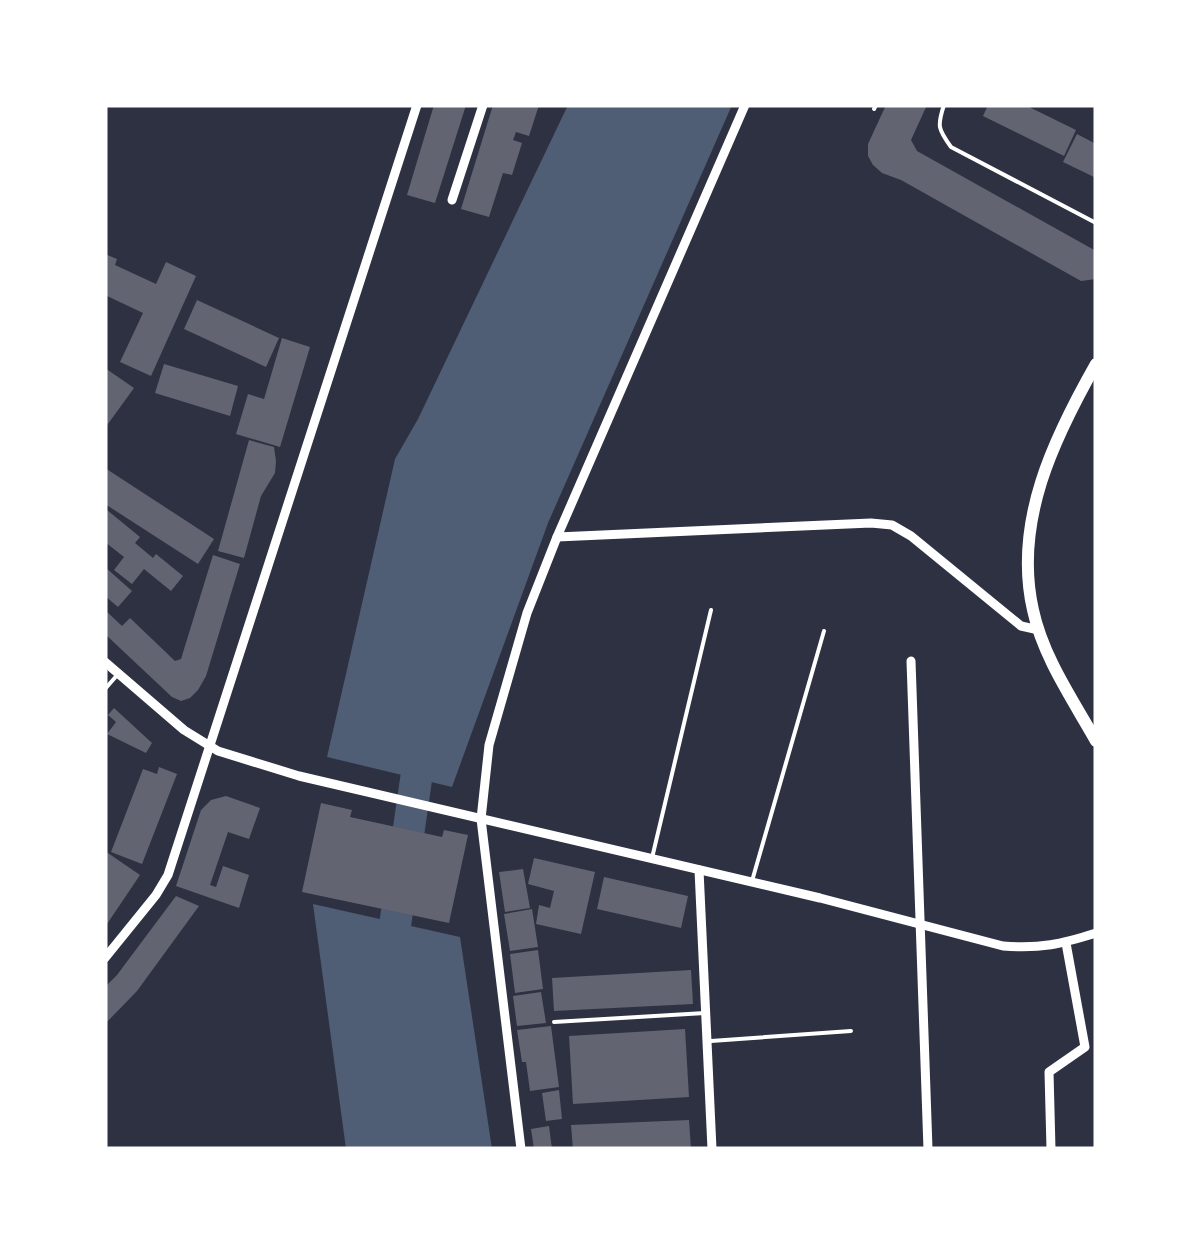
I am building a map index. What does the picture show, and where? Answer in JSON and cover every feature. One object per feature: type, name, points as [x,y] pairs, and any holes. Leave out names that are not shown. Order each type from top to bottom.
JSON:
[{"type":"main road","points":[[1096,364],[1064,425],[1036,496],[1030,528],[1029,576],[1039,630],[1096,741]]},
{"type":"street","points":[[105,958],[156,896],[168,875],[417,105]]},
{"type":"street","points":[[452,200],[483,105]]},
{"type":"street","points":[[520,1149],[481,819],[489,745],[527,613],[557,537],[745,105]]},
{"type":"street","points":[[557,537],[892,525],[912,536],[1021,626],[1039,630]]},
{"type":"street","points":[[911,661],[928,1149]]},
{"type":"street","points":[[105,662],[184,730],[218,751],[299,776],[1004,946],[1056,946],[1096,933]]},
{"type":"street","points":[[699,870],[712,1149]]},
{"type":"street","points":[[1051,1149],[1048,1072],[1084,1047],[1066,942]]},
{"type":"lane","points":[[944,105],[938,123],[951,147],[1096,223]]},
{"type":"lane","points":[[652,859],[711,610]]},
{"type":"lane","points":[[752,883],[824,631]]},
{"type":"lane","points":[[105,689],[118,674]]},
{"type":"lane","points":[[554,1022],[705,1013]]},
{"type":"lane","points":[[707,1042],[851,1031]]},
{"type":"water","points":[[568,105],[732,105],[548,523],[452,787],[327,757],[395,459],[418,419]]},
{"type":"water","points":[[313,904],[460,937],[492,1149],[346,1149]]},
{"type":"building","points":[[434,105],[466,105],[435,203],[407,195]]},
{"type":"building","points":[[493,105],[539,105],[529,136],[516,132],[513,140],[522,143],[512,175],[503,173],[489,217],[461,209]]},
{"type":"building","points":[[886,105],[927,105],[911,140],[917,151],[1096,251],[1096,279],[1081,281],[882,173],[868,156],[868,144]]},
{"type":"building","points":[[988,105],[1025,105],[1076,130],[1064,156],[983,116]]},
{"type":"building","points":[[1077,134],[1096,144],[1096,178],[1063,162]]},
{"type":"building","points":[[105,254],[117,259],[115,265],[156,284],[166,262],[196,276],[151,376],[120,362],[143,313],[105,295]]},
{"type":"building","points":[[197,300],[279,338],[266,367],[184,329]]},
{"type":"building","points":[[282,338],[310,347],[280,447],[236,434],[248,394],[264,399]]},
{"type":"building","points":[[164,364],[238,386],[230,416],[155,393]]},
{"type":"building","points":[[105,368],[134,388],[105,428]]},
{"type":"building","points":[[249,440],[274,447],[276,461],[275,473],[261,496],[244,558],[218,551]]},
{"type":"building","points":[[105,468],[214,539],[198,564],[105,504]]},
{"type":"building","points":[[107,510],[140,537],[135,543],[183,576],[171,591],[144,569],[132,584],[114,570],[124,557],[105,542]]},
{"type":"building","points":[[213,555],[240,564],[206,676],[190,698],[181,701],[105,634],[105,610],[122,626],[130,618],[175,661],[181,659]]},
{"type":"building","points":[[105,567],[132,591],[118,607],[105,596]]},
{"type":"building","points":[[114,708],[152,743],[146,753],[107,734],[116,722],[108,715]]},
{"type":"building","points":[[159,767],[177,774],[142,864],[111,852],[143,769],[157,774]]},
{"type":"building","points":[[226,796],[260,808],[249,839],[228,832],[210,885],[216,887],[223,866],[249,875],[239,908],[176,886],[201,810],[211,800]]},
{"type":"building","points":[[321,803],[352,810],[350,817],[442,837],[444,830],[468,835],[449,923],[302,892]]},
{"type":"building","points":[[105,851],[140,875],[105,927]]},
{"type":"building","points":[[534,858],[595,872],[581,934],[536,924],[539,905],[550,908],[554,891],[528,884]]},
{"type":"building","points":[[523,869],[530,908],[505,912],[499,872]]},
{"type":"building","points":[[604,877],[688,896],[681,928],[597,909]]},
{"type":"building","points":[[176,896],[199,906],[137,991],[105,1024],[105,987]]},
{"type":"building","points":[[532,909],[538,947],[510,951],[504,914]]},
{"type":"building","points":[[538,950],[543,989],[515,993],[510,954]]},
{"type":"building","points":[[691,970],[693,1004],[554,1011],[552,978]]},
{"type":"building","points":[[541,992],[546,1023],[517,1026],[513,996]]},
{"type":"building","points":[[551,1026],[559,1087],[530,1091],[517,1030]]},
{"type":"building","points":[[685,1029],[689,1097],[573,1104],[569,1036]]},
{"type":"building","points":[[559,1090],[562,1119],[546,1121],[542,1093]]},
{"type":"building","points":[[689,1120],[691,1149],[573,1149],[571,1125]]},
{"type":"building","points":[[549,1126],[552,1149],[534,1149],[531,1129]]},
{"type":"waterway","points":[[389,967],[422,738]]}]
